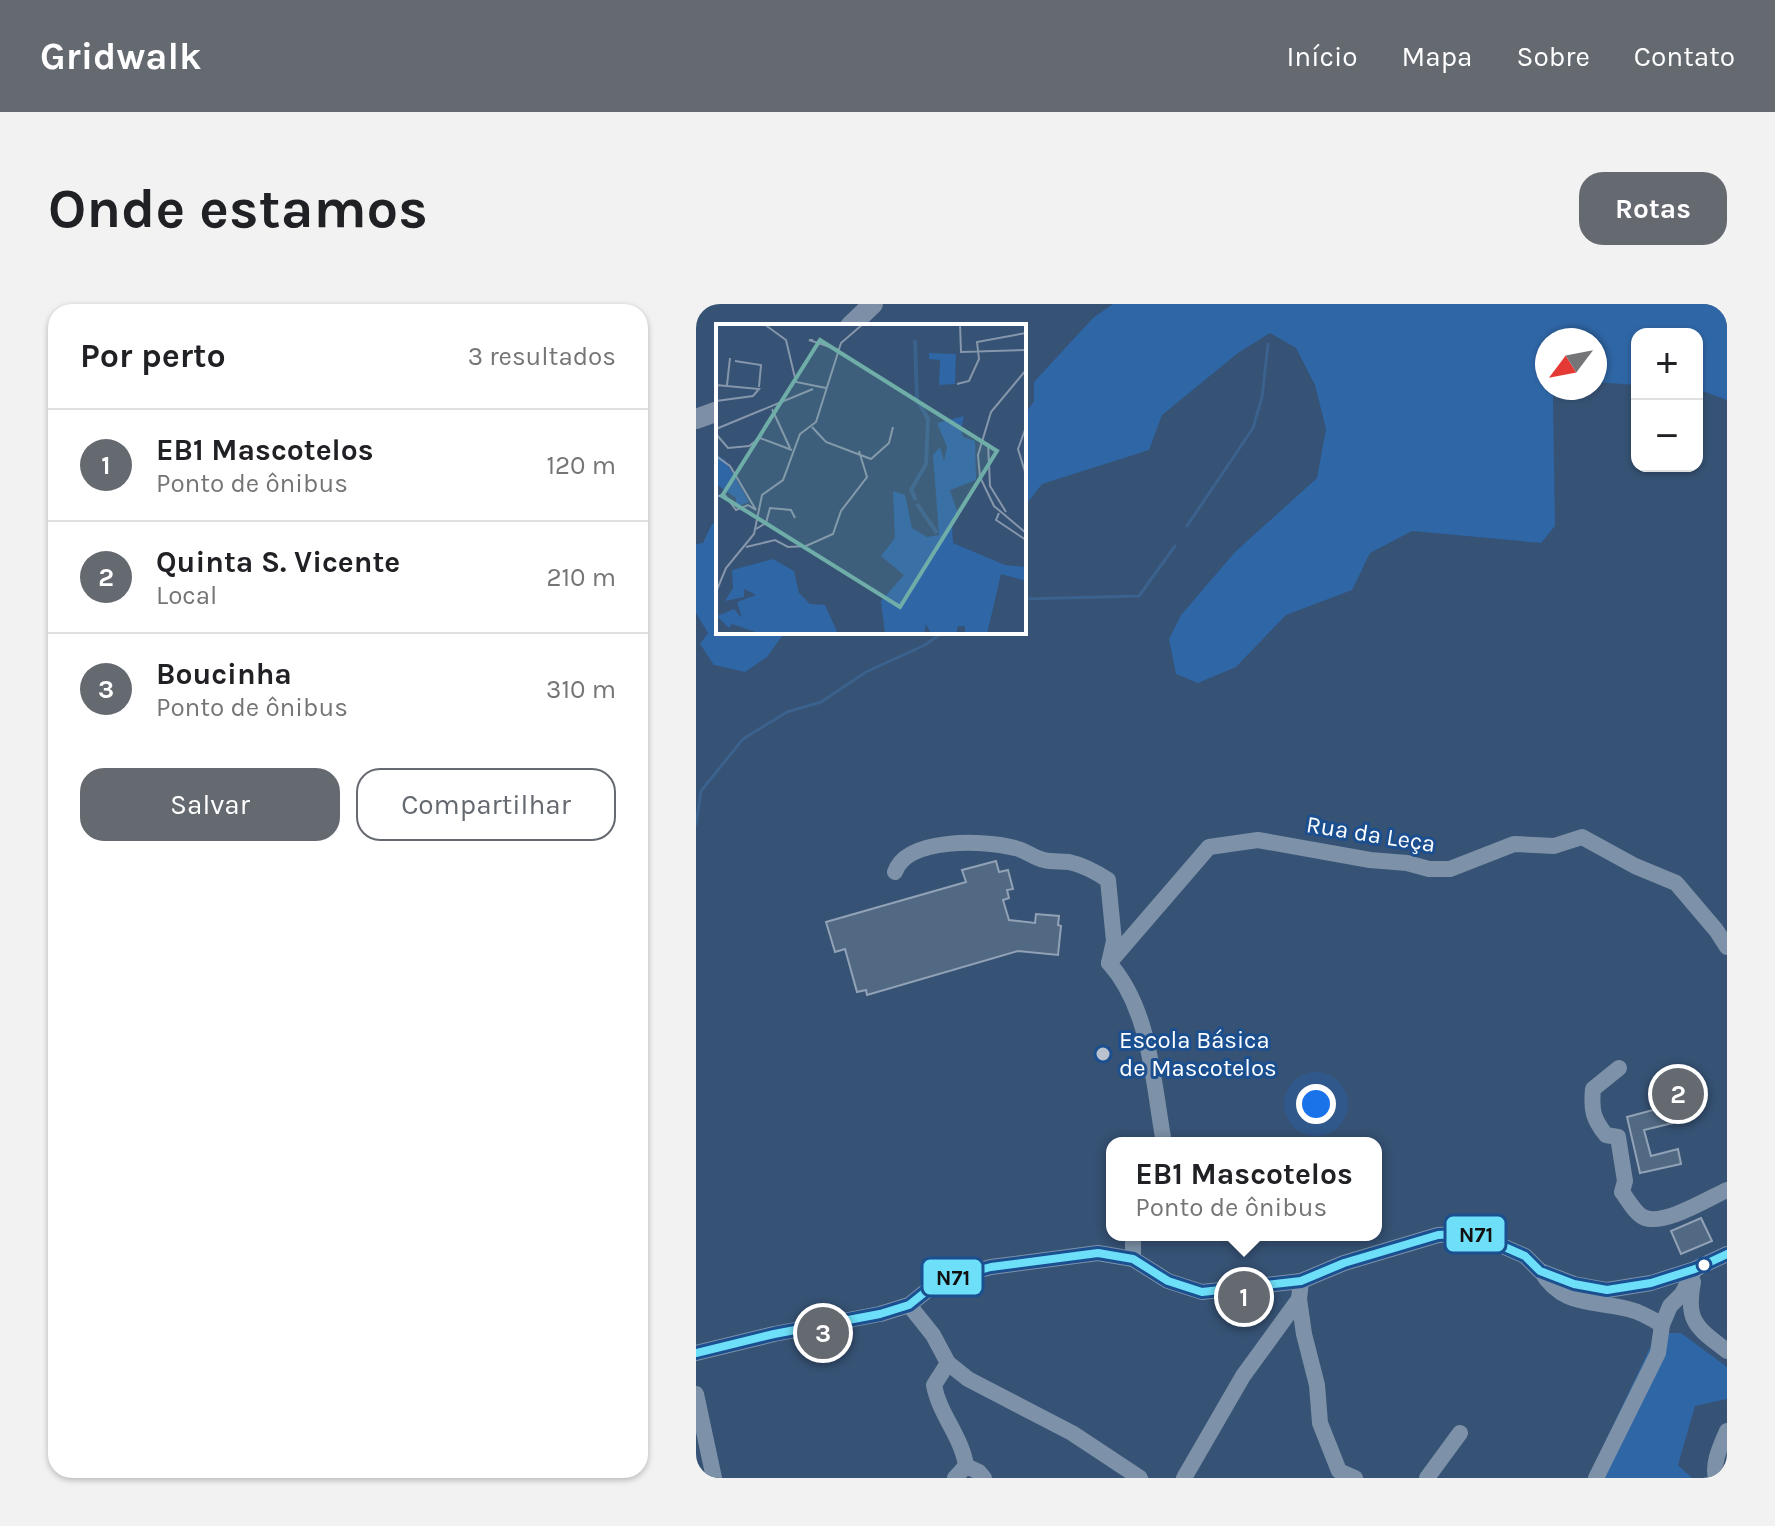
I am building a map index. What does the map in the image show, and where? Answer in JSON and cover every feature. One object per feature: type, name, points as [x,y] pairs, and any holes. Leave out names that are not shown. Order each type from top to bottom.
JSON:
[{"type":"main road","points":[[852,324],[873,304]]},
{"type":"main road","points":[[696,419],[716,412]]},
{"type":"street","name":"Rua da Leça","points":[[1109,963],[1209,847],[1258,840],[1429,869],[1450,869],[1514,844],[1554,846],[1582,837],[1635,866],[1676,883],[1727,947]]},
{"type":"street","points":[[895,872],[898,863],[918,849],[942,844],[979,844],[1015,848],[1043,860],[1069,862],[1108,880],[1114,941],[1109,963],[1122,978],[1137,1007],[1163,1137]]},
{"type":"street","points":[[1619,1068],[1593,1089],[1591,1108],[1594,1121],[1606,1135],[1618,1137],[1625,1181],[1622,1192],[1642,1217],[1654,1219],[1683,1211],[1727,1190]]},
{"type":"street","points":[[696,1353],[774,1334],[880,1314],[909,1305],[939,1281],[991,1267],[1098,1253],[1133,1259],[1168,1281],[1202,1292],[1301,1281],[1344,1263],[1438,1235],[1473,1233],[1525,1256],[1549,1286],[1570,1298],[1628,1308],[1662,1325]]},
{"type":"street","points":[[1133,1241],[1133,1259]]},
{"type":"street","points":[[1540,1271],[1574,1284],[1607,1290],[1651,1283],[1695,1269],[1727,1254]]},
{"type":"street","points":[[1596,1478],[1658,1353],[1662,1325],[1670,1306],[1682,1294],[1695,1269]]},
{"type":"street","points":[[1695,1269],[1690,1299],[1695,1326],[1727,1351]]},
{"type":"street","points":[[1301,1281],[1299,1299],[1317,1385],[1320,1423],[1336,1475],[1355,1478]]},
{"type":"street","points":[[1184,1478],[1243,1376],[1299,1299]]},
{"type":"street","points":[[909,1305],[933,1335],[948,1363],[968,1379],[1072,1433],[1140,1478]]},
{"type":"street","points":[[948,1363],[934,1385],[961,1445],[960,1472],[979,1472],[984,1478]]},
{"type":"street","points":[[696,1394],[714,1478]]},
{"type":"street","points":[[1716,1478],[1717,1458],[1727,1431]]},
{"type":"street","points":[[1427,1478],[1460,1433]]},
{"type":"shaded area","points":[[1113,304],[1727,304],[1727,400],[1703,391],[1703,328],[1631,328],[1631,385],[1607,383],[1607,328],[1535,328],[1535,400],[1553,400],[1555,526],[1541,543],[1412,531],[1370,553],[1352,590],[1286,615],[1236,667],[1198,683],[1176,674],[1169,639],[1181,615],[1235,552],[1317,478],[1326,429],[1315,385],[1296,348],[1270,333],[1238,353],[1162,415],[1149,450],[1042,484],[1026,504],[1026,413],[1034,401],[1034,382],[1093,318]]},
{"type":"shaded area","points":[[716,522],[716,634],[784,634],[767,657],[745,672],[714,665],[700,644],[708,633],[696,613],[696,544],[703,543]]},
{"type":"shaded area","points":[[1657,1333],[1681,1333],[1727,1367],[1727,1399],[1695,1406],[1678,1465],[1692,1478],[1588,1478]]},
{"type":"building","points":[[996,861],[999,872],[1008,870],[1013,889],[1007,890],[1009,898],[1003,900],[1009,920],[1035,923],[1036,914],[1059,916],[1058,955],[1018,951],[867,995],[866,990],[857,992],[845,949],[835,952],[826,922],[966,882],[962,870]]},
{"type":"building","points":[[1668,1106],[1673,1123],[1644,1130],[1651,1156],[1678,1149],[1681,1164],[1640,1173],[1627,1117]]},
{"type":"building","points":[[1701,1218],[1712,1241],[1681,1254],[1671,1231]]},
{"type":"waterway","points":[[1187,526],[1253,428],[1262,397],[1268,344]]},
{"type":"waterway","points":[[1026,599],[1139,596],[1175,546]]},
{"type":"waterway","points":[[696,824],[701,791],[743,739],[787,712],[821,702],[866,672],[925,645],[940,634]]},
{"type":"transit line","name":"N71","points":[[696,1353],[774,1334],[880,1314],[909,1305],[939,1281],[991,1267],[1098,1253],[1133,1259],[1168,1281],[1202,1292],[1301,1281],[1344,1263],[1438,1235],[1473,1233],[1525,1256],[1540,1271],[1574,1284],[1607,1290],[1651,1283],[1695,1269],[1727,1254]]},
{"type":"place","name":"Escola Básica de Mascotelos","points":[[1103,1054]]},
{"type":"place","name":"Quinta S. Vicente","points":[[1678,1094]]},
{"type":"place","name":"EB1 Mascotelos","points":[[1244,1297]]},
{"type":"place","name":"Boucinha","points":[[823,1333]]}]
